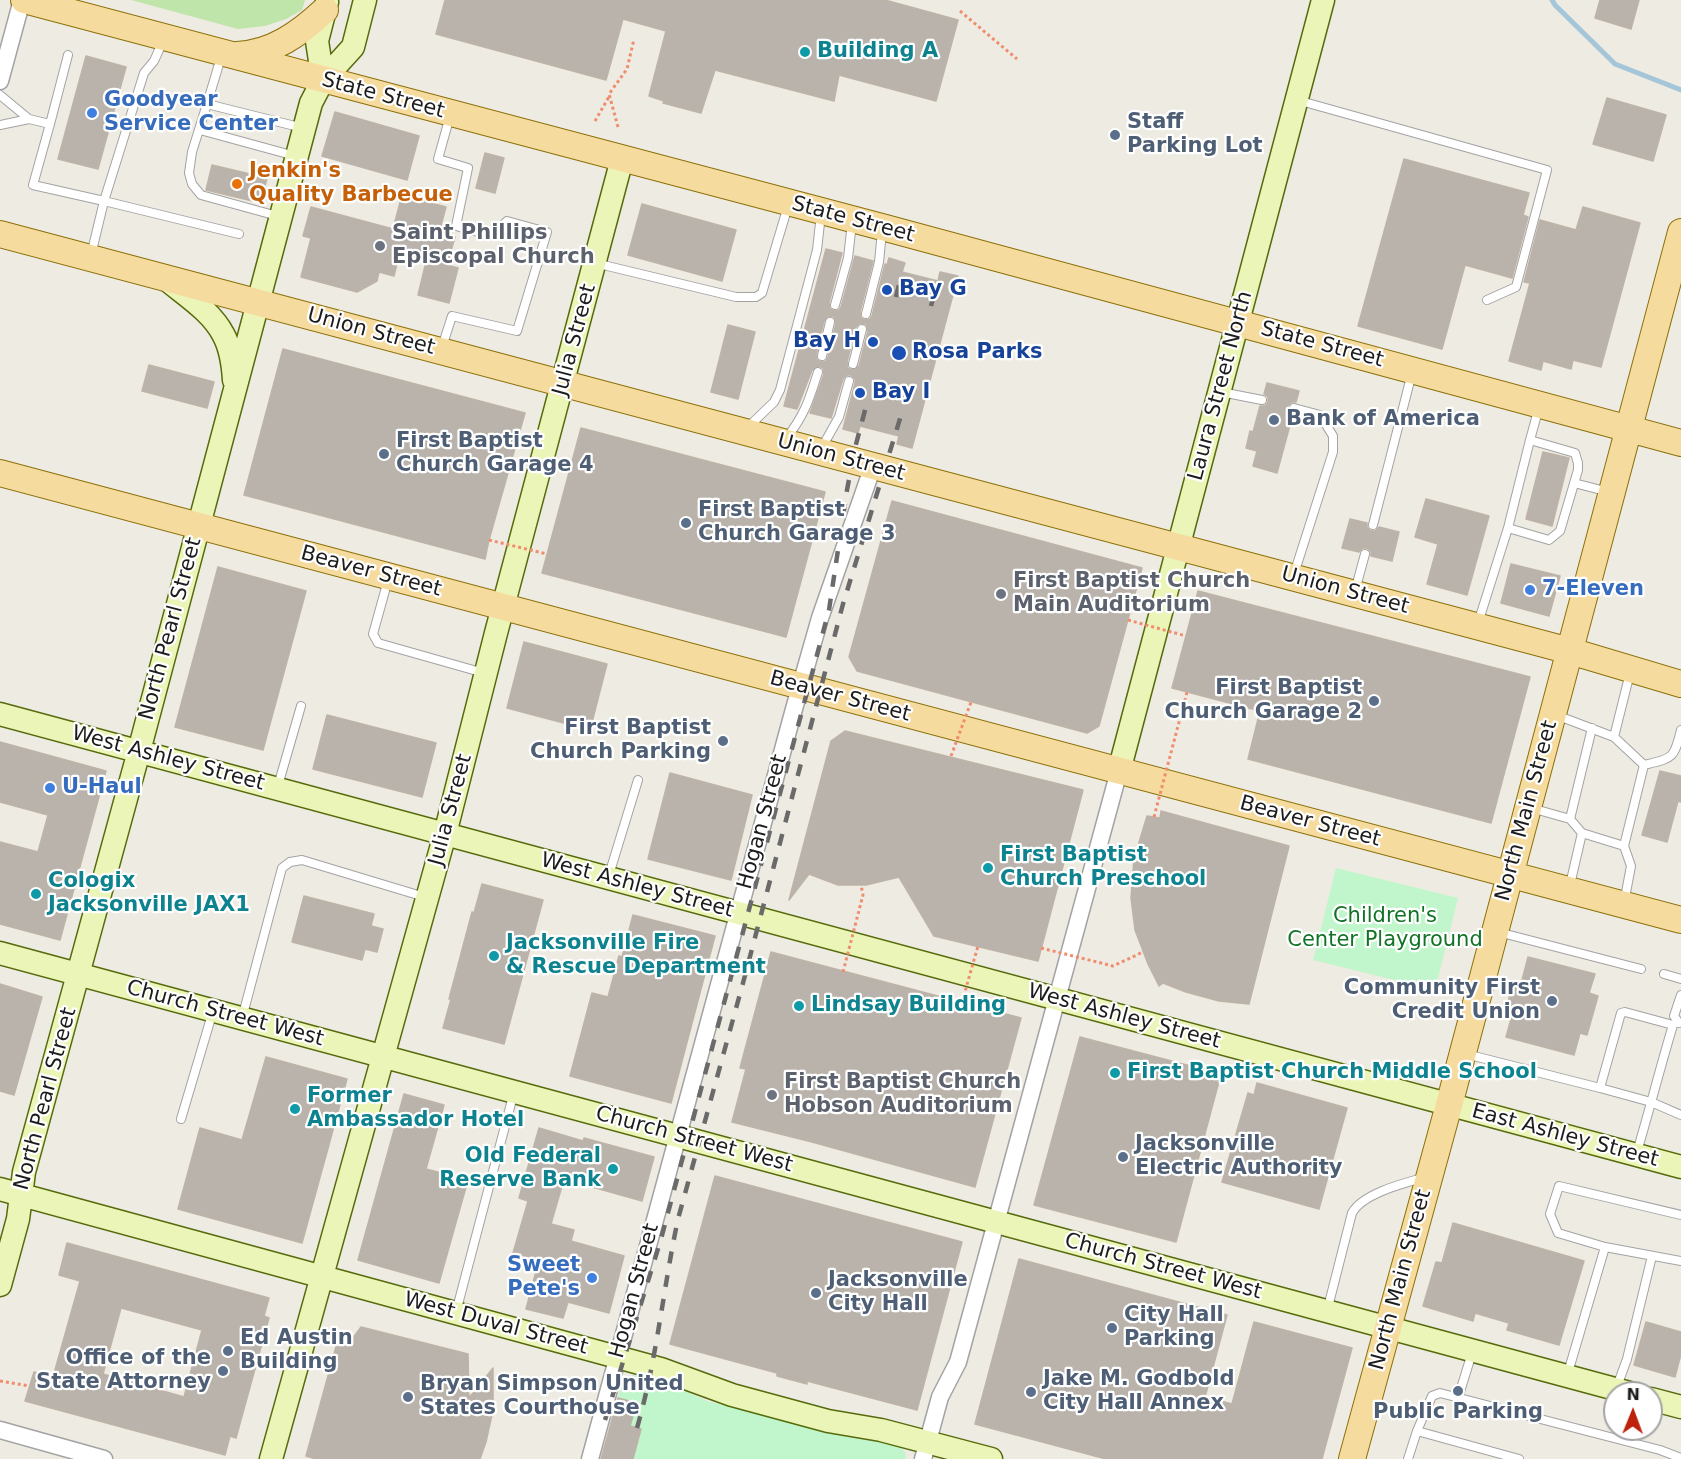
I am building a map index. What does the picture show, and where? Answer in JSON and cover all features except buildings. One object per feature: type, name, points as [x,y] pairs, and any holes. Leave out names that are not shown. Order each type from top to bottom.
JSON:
[{"type":"main road","name":"State Street","points":[[23,0],[1238,322],[1681,443]]},
{"type":"main road","points":[[226,55],[254,54],[280,44],[304,29],[326,5]]},
{"type":"main road","name":"North Main Street","points":[[1352,1459],[1449,1105],[1681,232]]},
{"type":"main road","name":"Union Street","points":[[0,234],[1570,651],[1681,684]]},
{"type":"main road","name":"Beaver Street","points":[[0,473],[1681,920]]},
{"type":"street","points":[[0,81],[23,0]]},
{"type":"street","name":"North Pearl Street","points":[[0,1285],[18,1219],[10,1191],[24,1172],[79,974],[140,752],[311,103],[322,80],[353,47],[365,0]]},
{"type":"street","name":"Laura Street North","points":[[1119,771],[1323,0]]},
{"type":"street","points":[[322,80],[317,41],[326,5]]},
{"type":"street","name":"Julia Street","points":[[271,1459],[428,898],[622,159]]},
{"type":"street","points":[[166,279],[209,316],[224,334],[232,359],[235,390]]},
{"type":"street","name":"Hogan Street","points":[[590,1459],[800,686],[820,618],[873,466]]},
{"type":"street","name":"West Ashley Street","points":[[0,714],[1449,1105]]},
{"type":"street","points":[[926,1451],[942,1393],[958,1362],[1119,771]]},
{"type":"street","name":"Church Street West","points":[[0,953],[1603,1386]]},
{"type":"street","name":"East Ashley Street","points":[[1449,1105],[1681,1167]]},
{"type":"street","name":"West Duval Street","points":[[10,1191],[617,1357],[725,1393],[828,1421],[871,1427],[926,1451],[991,1459]]},
{"type":"street","points":[[1663,1402],[1681,1407]]},
{"type":"street","points":[[0,1430],[104,1459]]},
{"type":"lane","points":[[90,258],[104,201],[144,73],[154,61],[165,38]]},
{"type":"lane","points":[[68,55],[33,185],[239,234]]},
{"type":"lane","points":[[226,55],[192,152],[189,173],[192,184],[201,195],[281,217]]},
{"type":"lane","points":[[0,95],[29,119]]},
{"type":"lane","points":[[1296,100],[1547,170],[1516,286],[1487,300]]},
{"type":"lane","points":[[207,104],[305,129]]},
{"type":"lane","points":[[441,351],[452,316],[517,331],[548,232],[507,221],[492,236],[456,226],[468,168],[438,159],[450,114]]},
{"type":"lane","points":[[0,125],[29,119],[50,124]]},
{"type":"lane","points":[[200,130],[297,156]]},
{"type":"lane","points":[[595,263],[736,297],[756,297],[762,293],[789,203]]},
{"type":"lane","points":[[743,431],[774,402],[780,390],[817,250],[822,211]]},
{"type":"lane","points":[[835,305],[848,258],[852,220]]},
{"type":"lane","points":[[866,314],[879,262],[882,227]]},
{"type":"lane","points":[[822,356],[830,322]]},
{"type":"lane","points":[[853,364],[862,330]]},
{"type":"lane","points":[[1373,525],[1413,370]]},
{"type":"lane","points":[[783,442],[807,409],[818,372]]},
{"type":"lane","points":[[819,452],[839,417],[849,381]]},
{"type":"lane","points":[[1219,391],[1262,400]]},
{"type":"lane","points":[[1476,626],[1508,528],[1540,404]]},
{"type":"lane","points":[[1293,578],[1333,452],[1332,436],[1320,415],[1294,408]]},
{"type":"lane","points":[[1508,528],[1549,540],[1553,538],[1560,531],[1574,483],[1578,463],[1575,453],[1530,440]]},
{"type":"lane","points":[[1574,483],[1612,493]]},
{"type":"lane","points":[[1354,594],[1365,554]]},
{"type":"lane","points":[[389,577],[373,633],[378,643],[486,673]]},
{"type":"lane","points":[[1614,737],[1631,670]]},
{"type":"lane","points":[[277,789],[301,706]]},
{"type":"lane","points":[[1553,714],[1614,737],[1644,765]]},
{"type":"lane","points":[[1570,819],[1592,728]]},
{"type":"lane","points":[[1644,765],[1671,757],[1676,751],[1681,730]]},
{"type":"lane","points":[[1624,905],[1631,866],[1624,846],[1644,765]]},
{"type":"lane","points":[[608,878],[638,780]]},
{"type":"lane","points":[[1528,807],[1570,819],[1582,833],[1624,846]]},
{"type":"lane","points":[[1569,890],[1582,833]]},
{"type":"lane","points":[[242,1018],[282,868],[290,862],[302,860],[428,898]]},
{"type":"lane","points":[[1495,931],[1641,969]]},
{"type":"lane","points":[[1664,974],[1681,979]]},
{"type":"lane","points":[[1635,1155],[1678,1023],[1674,1016],[1681,995]]},
{"type":"lane","points":[[181,1119],[213,1011]]},
{"type":"lane","points":[[1600,1088],[1621,1013],[1678,1023]]},
{"type":"lane","points":[[1462,1053],[1651,1102],[1681,1115]]},
{"type":"lane","points":[[456,1313],[514,1092]]},
{"type":"lane","points":[[1327,1311],[1352,1213],[1356,1206],[1389,1188],[1429,1176]]},
{"type":"lane","points":[[1681,1215],[1558,1186],[1550,1214],[1558,1233],[1605,1247],[1681,1261]]},
{"type":"lane","points":[[1567,1376],[1605,1247]]},
{"type":"lane","points":[[1624,1381],[1627,1359],[1652,1256]]},
{"type":"lane","points":[[1458,1398],[1473,1351]]},
{"type":"lane","points":[[1408,1459],[1432,1396],[1440,1393],[1660,1450],[1681,1458]]},
{"type":"lane","points":[[1417,1431],[1519,1459]]},
{"type":"path","points":[[960,11],[1017,59]]},
{"type":"path","points":[[595,121],[627,69],[634,39]]},
{"type":"path","points":[[610,95],[618,127]]},
{"type":"path","points":[[489,540],[547,554]]},
{"type":"path","points":[[1128,620],[1186,636]]},
{"type":"path","points":[[1154,817],[1187,692]]},
{"type":"path","points":[[951,756],[971,702]]},
{"type":"path","points":[[843,972],[862,895],[861,885]]},
{"type":"path","points":[[962,1002],[978,946]]},
{"type":"path","points":[[1041,948],[1113,966],[1143,952]]},
{"type":"path","points":[[0,1381],[29,1386]]},
{"type":"green space","points":[[131,0],[305,0],[302,10],[286,19],[265,26],[238,29]]},
{"type":"green space","name":"Children's Center Playground","points":[[1336,868],[1458,898],[1435,990],[1313,960]]},
{"type":"green space","points":[[632,1375],[667,1382],[707,1401],[854,1438],[885,1442],[900,1447],[905,1452],[906,1459],[601,1459],[622,1383]]},
{"type":"waterway","points":[[1552,0],[1615,64],[1681,90]]},
{"type":"railway","points":[[896,297],[901,277]]},
{"type":"railway","points":[[931,306],[936,287]]},
{"type":"railway","points":[[605,1420],[661,1239],[829,610],[847,490],[868,399]]},
{"type":"railway","points":[[637,1428],[650,1376],[678,1219],[843,604],[903,409]]},
{"type":"place","name":"Building A","points":[[805,52]]},
{"type":"place","name":"Goodyear Service Center","points":[[92,113]]},
{"type":"place","name":"Staff Parking Lot","points":[[1115,135]]},
{"type":"place","name":"Jenkin's Quality Barbecue","points":[[237,184]]},
{"type":"place","name":"Saint Phillips Episcopal Church","points":[[380,246]]},
{"type":"place","name":"Bay G","points":[[887,290]]},
{"type":"place","name":"Bay H","points":[[873,342]]},
{"type":"place","name":"Rosa Parks","points":[[899,353]]},
{"type":"place","name":"Bay I","points":[[860,393]]},
{"type":"place","name":"Bank of America","points":[[1274,420]]},
{"type":"place","name":"First Baptist Church Garage 4","points":[[384,454]]},
{"type":"place","name":"First Baptist Church Garage 3","points":[[686,523]]},
{"type":"place","name":"7-Eleven","points":[[1530,590]]},
{"type":"place","name":"First Baptist Church Main Auditorium","points":[[1001,594]]},
{"type":"place","name":"First Baptist Church Garage 2","points":[[1374,701]]},
{"type":"place","name":"First Baptist Church Parking","points":[[723,741]]},
{"type":"place","name":"U-Haul","points":[[50,788]]},
{"type":"place","name":"First Baptist Church Preschool","points":[[988,868]]},
{"type":"place","name":"Cologix Jacksonville JAX1","points":[[36,894]]},
{"type":"place","name":"Jacksonville Fire & Rescue Department","points":[[494,956]]},
{"type":"place","name":"Community First Credit Union","points":[[1552,1001]]},
{"type":"place","name":"Lindsay Building","points":[[799,1006]]},
{"type":"place","name":"First Baptist Church Middle School","points":[[1115,1073]]},
{"type":"place","name":"First Baptist Church Hobson Auditorium","points":[[772,1095]]},
{"type":"place","name":"Former Ambassador Hotel","points":[[295,1109]]},
{"type":"place","name":"Jacksonville Electric Authority","points":[[1123,1157]]},
{"type":"place","name":"Old Federal Reserve Bank","points":[[613,1169]]},
{"type":"place","name":"Sweet Pete's","points":[[592,1278]]},
{"type":"place","name":"Jacksonville City Hall","points":[[816,1293]]},
{"type":"place","name":"City Hall Parking","points":[[1112,1328]]},
{"type":"place","name":"Ed Austin Building","points":[[228,1351]]},
{"type":"place","name":"Office of the State Attorney","points":[[223,1371]]},
{"type":"place","name":"Public Parking","points":[[1458,1391]]},
{"type":"place","name":"Jake M. Godbold City Hall Annex","points":[[1031,1392]]},
{"type":"place","name":"Bryan Simpson United States Courthouse","points":[[408,1397]]}]
